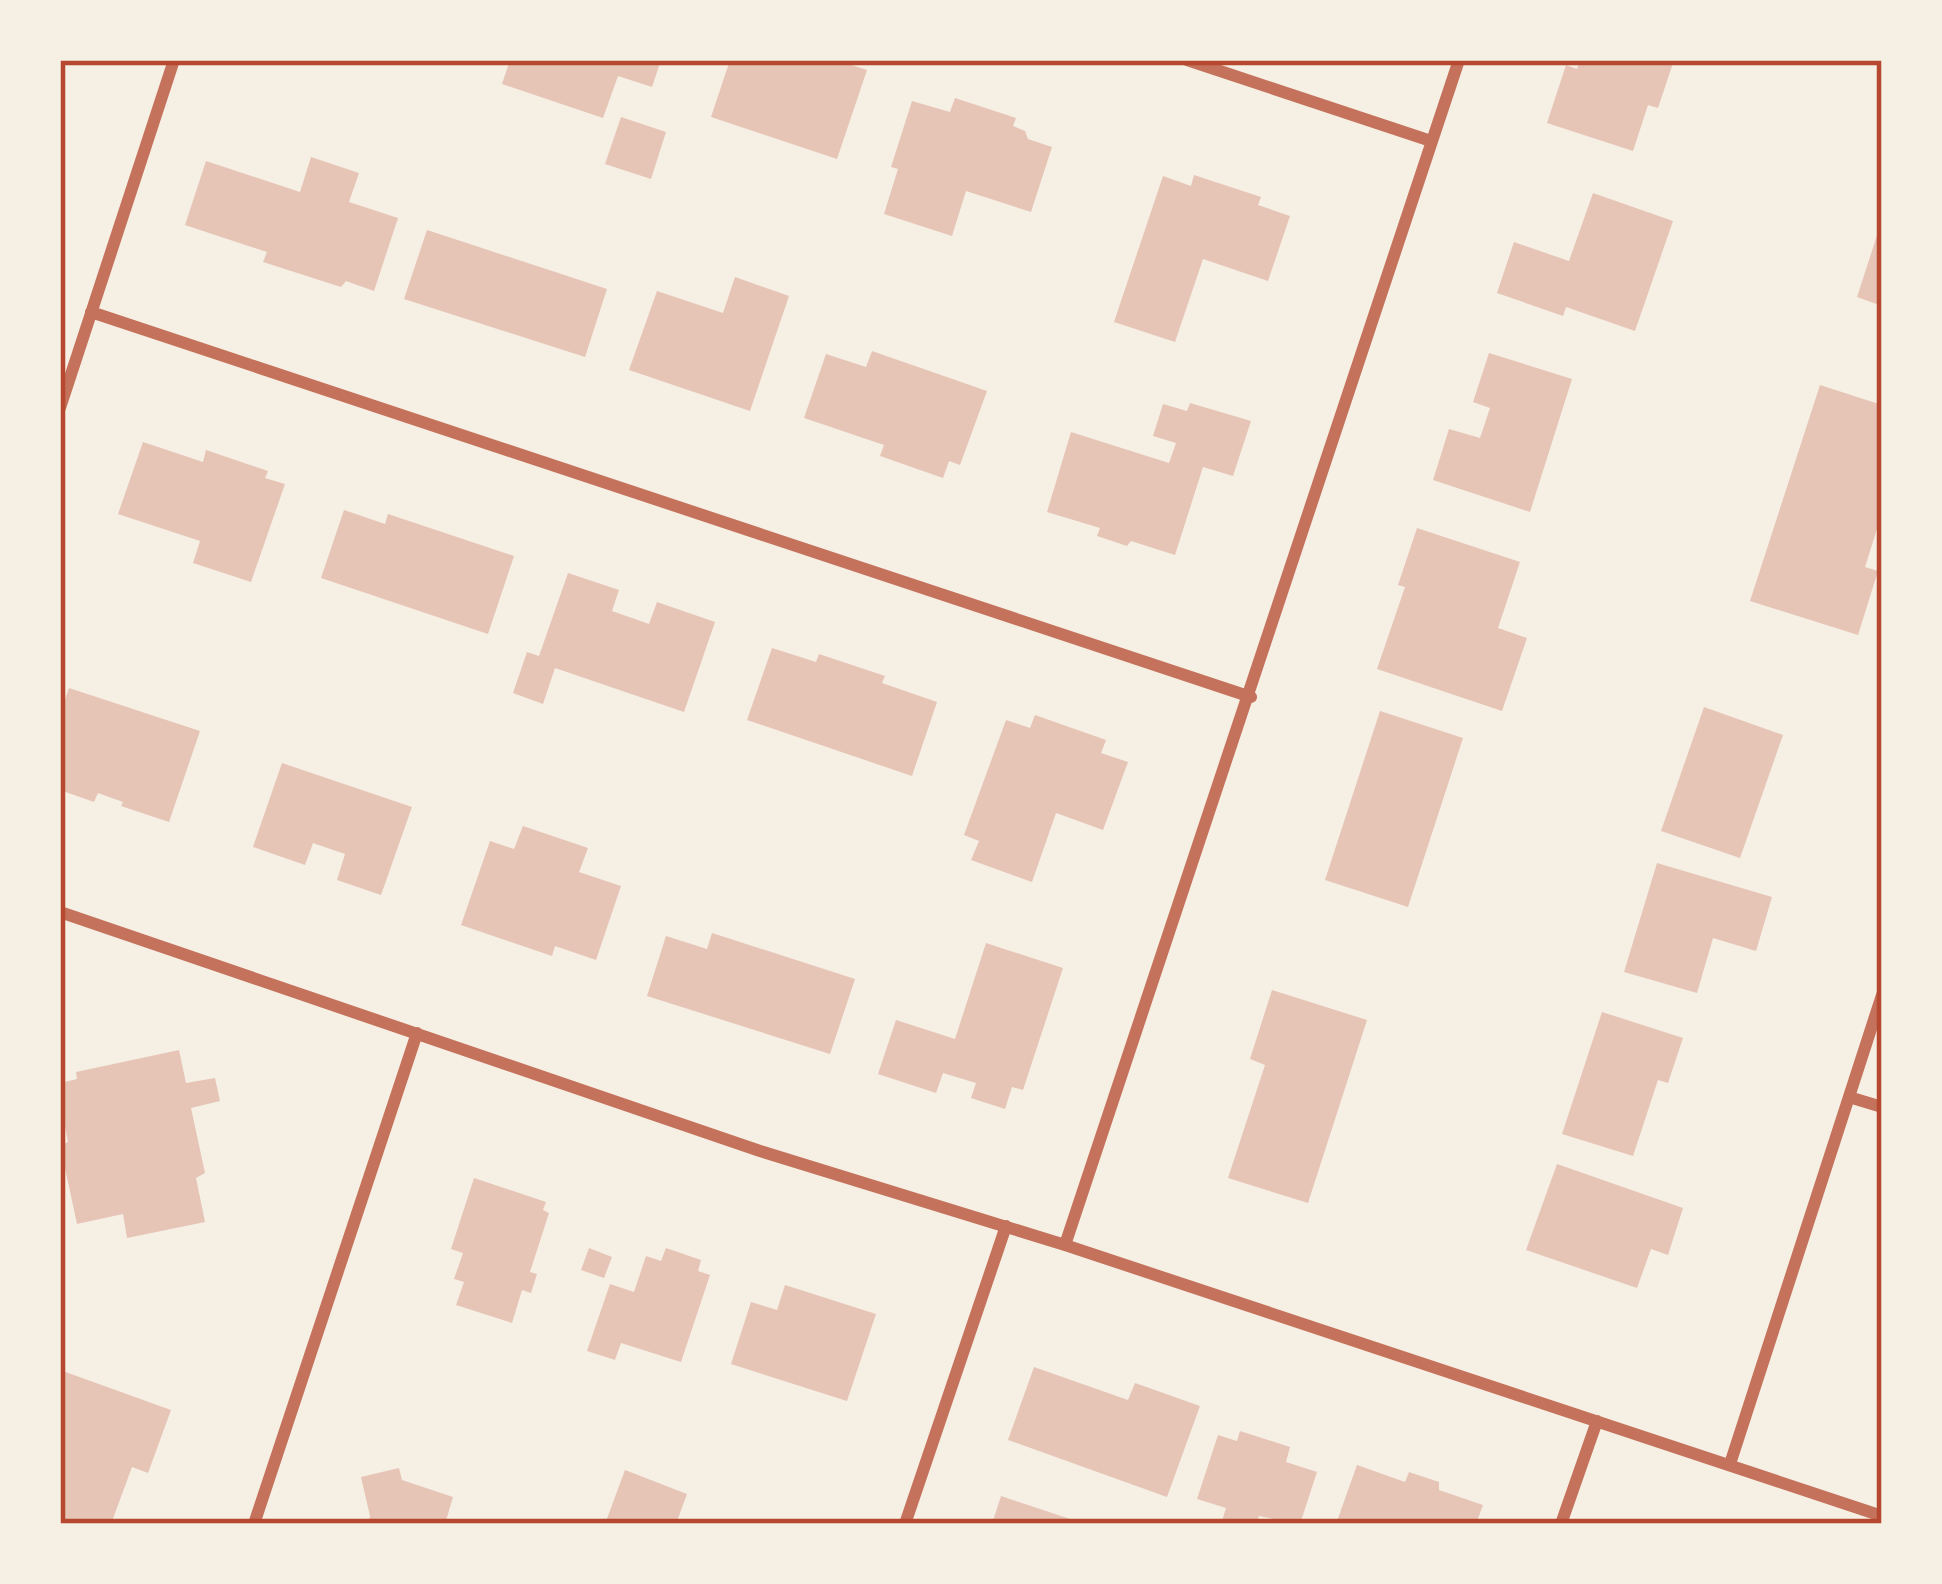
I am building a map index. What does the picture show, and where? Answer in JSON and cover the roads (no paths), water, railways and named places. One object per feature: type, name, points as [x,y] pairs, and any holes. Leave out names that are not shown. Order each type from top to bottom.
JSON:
[{"type":"street","points":[[60,408],[174,60]]},
{"type":"street","points":[[1187,60],[1431,141]]},
{"type":"street","points":[[1066,1245],[1460,60]]},
{"type":"street","points":[[91,312],[1251,697]]},
{"type":"street","points":[[60,912],[760,1151],[1066,1245],[1882,1516]]},
{"type":"street","points":[[1730,1464],[1882,995]]},
{"type":"street","points":[[254,1524],[417,1033]]},
{"type":"street","points":[[1849,1097],[1882,1107]]},
{"type":"street","points":[[905,1524],[1006,1226]]},
{"type":"street","points":[[1561,1524],[1597,1421]]}]
